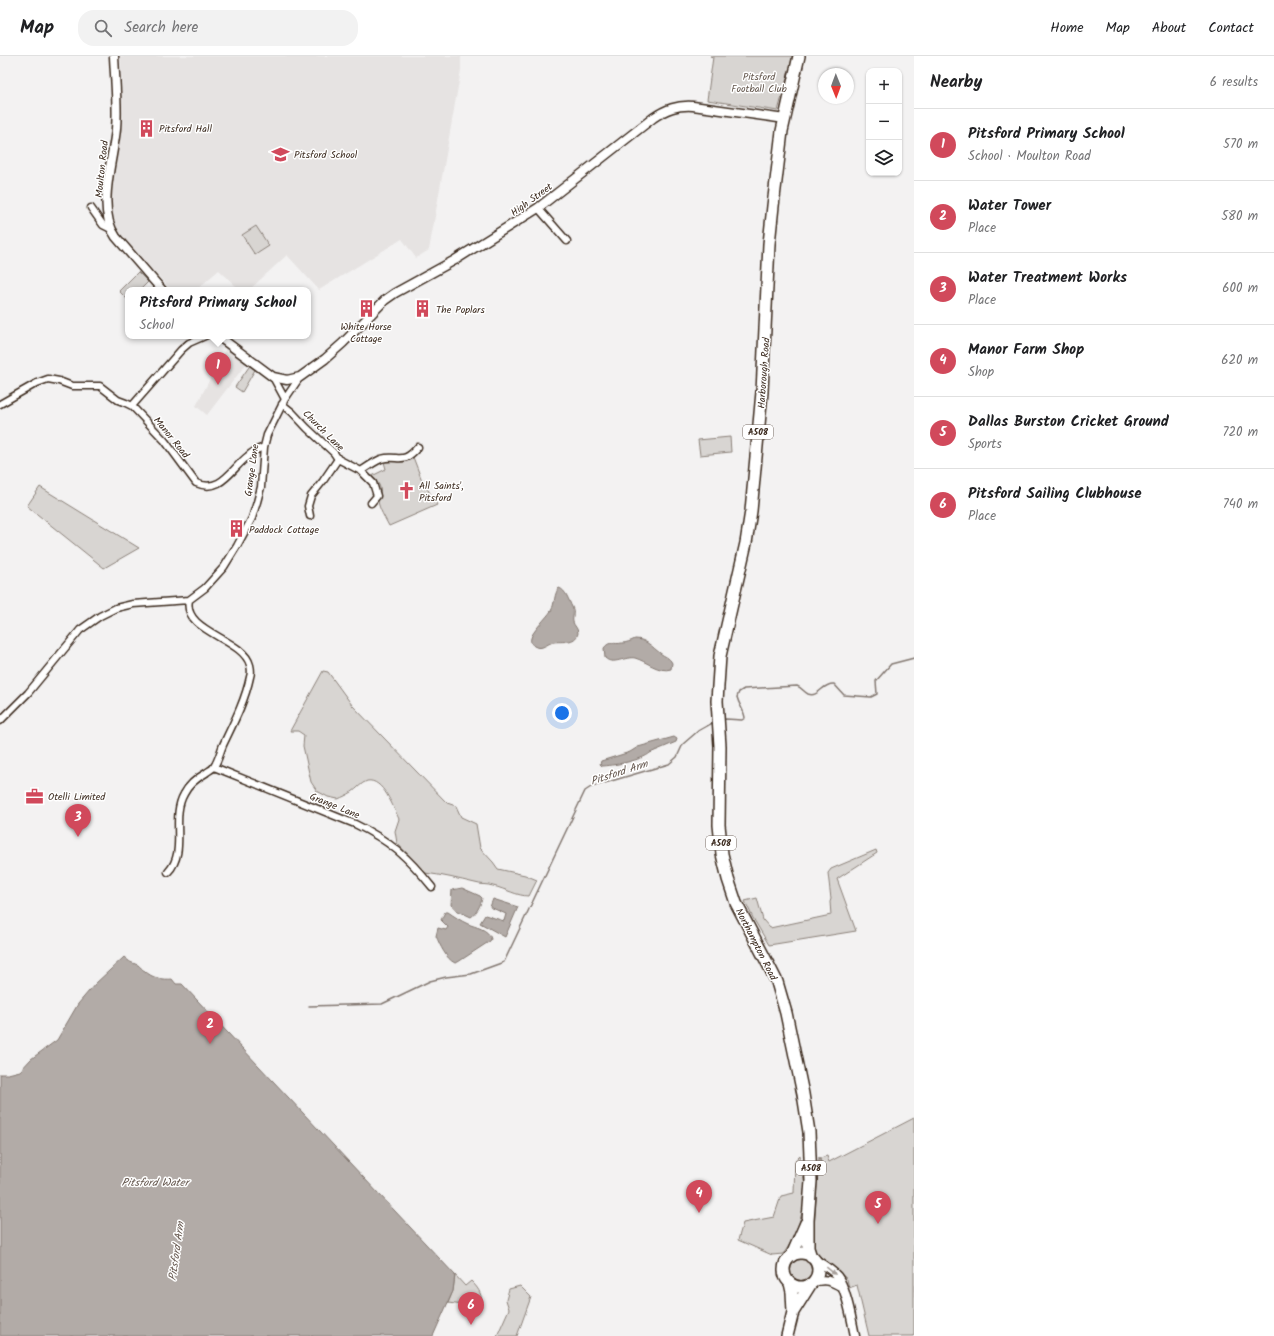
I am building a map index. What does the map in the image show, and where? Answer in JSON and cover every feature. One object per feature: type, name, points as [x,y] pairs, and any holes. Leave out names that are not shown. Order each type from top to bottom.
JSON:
[{"type":"highway","name":"Harborough Road","points":[[719,738],[717,690],[720,656],[746,543],[752,505],[764,362],[769,244],[776,177],[785,119],[799,56]]},
{"type":"highway","name":"Northampton Road","points":[[719,738],[719,825],[724,863],[731,892],[777,982],[786,1013],[803,1094],[809,1132],[811,1158],[808,1248],[813,1258]]},
{"type":"highway","name":"Northampton Road","points":[[792,1255],[808,1220]]},
{"type":"highway","points":[[787,1336],[793,1312],[792,1292],[790,1283],[785,1274],[785,1270],[788,1259],[792,1255],[798,1253],[806,1254],[813,1258],[818,1268],[818,1273],[793,1312]]},
{"type":"highway","points":[[790,1283],[800,1287],[812,1283]]},
{"type":"street","name":"Moulton Road","points":[[114,56],[116,129],[108,176],[107,211],[111,229],[124,247],[159,287]]},
{"type":"street","name":"High Street","points":[[300,377],[310,371],[343,343],[390,296],[454,260],[538,208],[649,120],[669,108],[692,106],[785,119]]},
{"type":"street","points":[[91,208],[103,225],[111,229]]},
{"type":"street","points":[[538,208],[567,241]]},
{"type":"street","points":[[188,339],[189,343]]},
{"type":"street","points":[[0,404],[36,383],[48,379],[72,386],[100,386],[118,400],[132,406],[189,343],[198,339]]},
{"type":"street","points":[[223,339],[274,377],[287,380],[300,377]]},
{"type":"street","points":[[274,377],[283,402]]},
{"type":"street","name":"Grange Lane","points":[[189,600],[205,588],[224,567],[252,518],[261,487],[264,446],[267,435],[283,402],[300,377]]},
{"type":"street","name":"Church Lane","points":[[283,402],[307,428],[334,453],[338,459],[361,471],[373,483],[377,496],[371,503]]},
{"type":"street","name":"Manor Road","points":[[132,406],[165,441],[196,483],[203,486],[218,484],[249,455],[264,446]]},
{"type":"street","points":[[361,471],[382,459],[402,459],[411,456],[418,447]]},
{"type":"street","points":[[310,516],[308,506],[311,496],[338,459]]},
{"type":"street","points":[[0,721],[28,693],[80,630],[100,616],[116,608],[133,604],[189,600],[188,608],[194,619],[200,625],[240,652],[250,664],[251,671],[246,690],[214,767],[193,782],[182,799],[179,810],[178,852],[174,864],[168,872]]},
{"type":"street","name":"Grange Lane","points":[[214,767],[375,833],[387,841],[410,861],[432,887]]},
{"type":"street","points":[[813,1258],[837,1276],[842,1287],[855,1336]]},
{"type":"street","points":[[812,1283],[820,1280],[830,1281],[842,1287]]},
{"type":"shaded area","name":"Pitsford School","points":[[120,56],[461,56],[461,70],[429,250],[416,258],[402,239],[319,290],[287,255],[252,287],[237,287],[219,270],[199,287],[168,287],[116,230],[112,211],[112,194],[120,132],[122,91]]},
{"type":"shaded area","points":[[226,348],[246,364],[207,415],[196,406]]},
{"type":"green space","name":"Pitsford Football Club","points":[[710,56],[792,56],[778,111],[707,100],[713,57]]},
{"type":"green space","points":[[256,226],[269,246],[255,255],[242,235]]},
{"type":"green space","points":[[138,272],[148,282],[143,287],[125,287],[125,297],[119,291]]},
{"type":"green space","points":[[251,364],[256,368],[242,392],[235,387]]},
{"type":"green space","points":[[730,437],[731,452],[700,455],[698,440]]},
{"type":"green space","points":[[413,457],[421,478],[437,505],[389,526],[378,500],[380,496],[380,486],[370,477],[386,469],[384,462],[402,461]]},
{"type":"green space","points":[[40,487],[139,548],[104,568],[27,506]]},
{"type":"green space","points":[[323,671],[328,672],[352,705],[447,803],[456,806],[461,817],[476,824],[480,848],[498,869],[525,875],[537,880],[529,896],[520,895],[491,885],[477,884],[425,873],[397,843],[395,831],[399,819],[387,794],[378,784],[373,781],[365,782],[352,792],[338,799],[328,797],[317,791],[311,782],[303,746],[304,735],[298,731],[290,731]]},
{"type":"green space","points":[[876,850],[877,853],[837,879],[856,931],[769,945],[745,901],[757,898],[763,920],[770,928],[831,915],[828,873],[831,869]]},
{"type":"green space","points":[[914,1118],[914,1336],[869,1336],[857,1285],[849,1288],[847,1279],[816,1253],[813,1243],[819,1157],[823,1172],[820,1158],[827,1156],[829,1162]]},
{"type":"green space","points":[[800,1155],[805,1186],[804,1203],[796,1231],[783,1254],[772,1255],[738,1240],[743,1223],[774,1217],[781,1196],[794,1193],[795,1160]]},
{"type":"green space","points":[[801,1258],[810,1262],[814,1271],[810,1280],[801,1284],[792,1280],[788,1271],[792,1262]]},
{"type":"green space","points":[[455,1275],[465,1286],[471,1281],[476,1286],[481,1295],[482,1302],[471,1306],[448,1303],[453,1291]]},
{"type":"green space","points":[[520,1286],[531,1297],[517,1336],[497,1336],[509,1309],[506,1300],[509,1289]]},
{"type":"water","points":[[559,588],[565,593],[573,609],[573,622],[578,633],[577,637],[564,642],[554,642],[540,648],[537,647],[531,642],[532,635],[551,611],[557,590]]},
{"type":"water","points":[[635,639],[646,642],[668,658],[672,663],[671,669],[666,670],[657,668],[635,658],[612,661],[605,658],[604,648],[608,644],[625,643]]},
{"type":"water","points":[[674,737],[677,739],[676,742],[641,758],[613,765],[602,766],[600,764],[601,761],[630,752],[638,747]]},
{"type":"water","points":[[462,888],[482,898],[481,904],[475,914],[471,917],[456,910],[451,905],[452,890]]},
{"type":"water","points":[[493,899],[518,907],[505,937],[480,923],[485,915],[504,921],[506,914],[490,907]]},
{"type":"water","points":[[445,912],[448,912],[465,923],[485,931],[490,936],[490,941],[455,963],[444,951],[436,936],[438,928],[446,930],[448,927],[441,920]]},
{"type":"water","name":"Pitsford Water","points":[[124,957],[154,977],[161,979],[172,979],[176,984],[182,984],[455,1275],[453,1291],[433,1336],[0,1336],[0,1074],[20,1071],[31,1059],[57,1040],[78,1004],[95,984]]},
{"type":"waterway","name":"Pitsford Arm","points":[[722,720],[742,720],[745,718],[744,712],[737,697],[739,692],[744,689],[797,686],[808,694],[812,695],[826,686],[834,684],[844,695],[871,697],[877,694],[876,681],[891,664],[914,658]]},
{"type":"waterway","name":"Pitsford Arm","points":[[309,1006],[382,1004],[430,981],[446,977],[471,974],[504,962],[585,791],[591,787],[669,764],[677,757],[683,744],[698,731],[714,722]]},
{"type":"place","name":"Pitsford Hall","points":[[146,128]]},
{"type":"place","name":"Pitsford School","points":[[281,154]]},
{"type":"place","name":"White Horse Cottage","points":[[366,309]]},
{"type":"place","name":"The Poplars","points":[[423,309]]},
{"type":"place","name":"Pitsford Primary School","points":[[218,385]]},
{"type":"place","name":"All Saints', Pitsford","points":[[406,491]]},
{"type":"place","name":"Paddock Cottage","points":[[236,529]]},
{"type":"place","name":"Otelli Limited","points":[[35,796]]},
{"type":"place","name":"Water Treatment Works","points":[[78,837]]},
{"type":"place","name":"Water Tower","points":[[210,1044]]},
{"type":"place","name":"Manor Farm Shop","points":[[699,1213]]},
{"type":"place","name":"Dallas Burston Cricket Ground","points":[[878,1224]]},
{"type":"place","name":"Pitsford Sailing Clubhouse","points":[[471,1325]]}]
